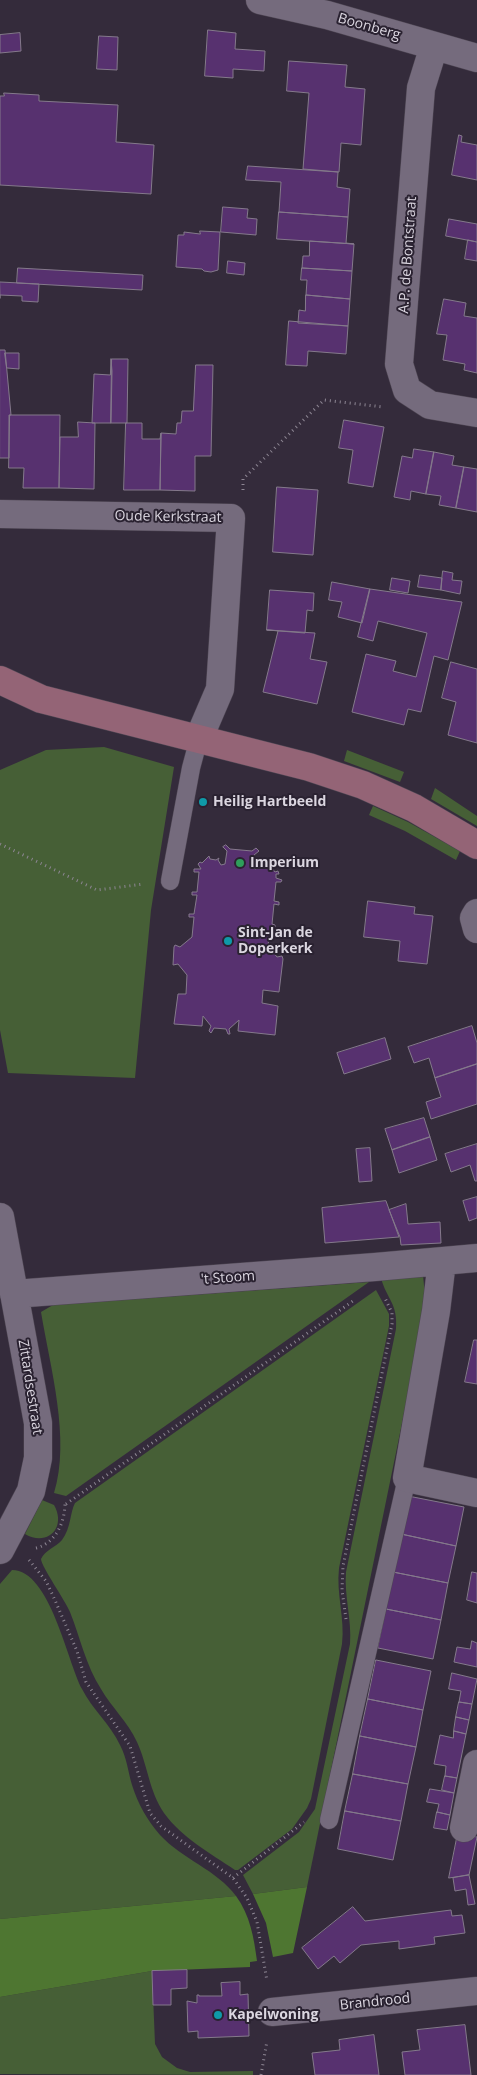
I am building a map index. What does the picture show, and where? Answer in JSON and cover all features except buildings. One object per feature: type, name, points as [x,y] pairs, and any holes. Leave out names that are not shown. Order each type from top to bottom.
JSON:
[{"type":"street","name":"Boonberg","points":[[260,0],[327,15],[477,58]]},
{"type":"street","name":"A.P. de Bontstraat","points":[[406,390],[399,364],[419,108],[421,88],[434,46]]},
{"type":"street","points":[[406,390],[430,405],[477,413]]},
{"type":"street","name":"Oude Kerkstraat","points":[[0,514],[231,518],[220,689],[199,738]]},
{"type":"street","points":[[0,680],[50,701],[309,767],[362,785],[414,808],[477,845]]},
{"type":"street","points":[[477,912],[474,918],[477,929]]},
{"type":"street","name":"Zittardsestraat","points":[[0,1217],[38,1423],[38,1458],[31,1491],[3,1546]]},
{"type":"street","name":"'t Stoom","points":[[14,1294],[375,1276],[442,1261],[477,1258]]},
{"type":"street","points":[[442,1261],[436,1310],[406,1478],[477,1493]]},
{"type":"street","points":[[464,1828],[477,1764]]},
{"type":"street","name":"Brandrood","points":[[272,2012],[477,1991]]},
{"type":"lane","points":[[170,881],[190,768],[199,738]]},
{"type":"lane","points":[[329,1820],[406,1478]]},
{"type":"path","points":[[231,518],[242,508],[243,479],[324,400],[382,408],[406,390]]},
{"type":"path","points":[[0,844],[97,890],[170,881]]},
{"type":"path","points":[[66,1504],[375,1276],[392,1313],[392,1324],[342,1576],[347,1629]]},
{"type":"path","points":[[3,1546],[21,1551],[46,1581],[74,1644],[86,1682],[130,1746],[150,1813],[161,1826],[233,1878],[247,1898],[257,1922],[272,2012],[261,2075]]},
{"type":"path","points":[[233,1878],[302,1824],[306,1818]]},
{"type":"green space","points":[[104,747],[174,767],[151,910],[135,1078],[8,1073],[0,1030],[0,770],[46,750]]},
{"type":"green space","points":[[347,750],[404,772],[400,782],[344,761]]},
{"type":"green space","points":[[435,788],[477,816],[477,826],[431,799]]},
{"type":"green space","points":[[373,806],[408,822],[460,851],[456,860],[405,831],[369,815]]},
{"type":"green space","points":[[423,1275],[426,1306],[307,1887],[253,1894],[243,1875],[299,1832],[315,1809],[350,1644],[346,1572],[396,1329],[394,1307],[381,1278]]},
{"type":"green space","points":[[369,1282],[66,1496],[54,1493],[59,1472],[60,1427],[54,1379],[41,1312],[53,1305]]},
{"type":"green space","points":[[376,1290],[389,1314],[389,1326],[339,1568],[342,1644],[311,1799],[292,1829],[238,1870],[235,1870],[188,1838],[171,1822],[159,1805],[137,1742],[96,1680],[87,1661],[70,1612],[41,1559],[45,1553],[62,1540],[69,1525],[75,1503]]},
{"type":"green space","points":[[42,1500],[54,1505],[58,1521],[53,1533],[47,1537],[33,1537],[25,1534]]},
{"type":"green space","points":[[12,1570],[25,1574],[37,1585],[47,1600],[82,1689],[120,1745],[134,1792],[151,1824],[178,1851],[219,1879],[236,1896],[0,1919],[0,1584]]},
{"type":"green space","points":[[307,1887],[293,1953],[273,1957],[266,1923],[253,1894]]},
{"type":"green space","points":[[236,1896],[245,1911],[251,1927],[257,1961],[250,1962],[250,1967],[152,1971],[0,1997],[0,1919]]},
{"type":"green space","points":[[152,1971],[155,2044],[162,2057],[177,2068],[190,2072],[253,2071],[253,2075],[0,2074],[0,1997]]},
{"type":"place","name":"Heilig Hartbeeld","points":[[203,802]]},
{"type":"place","name":"Imperium","points":[[240,863]]},
{"type":"place","name":"Sint-Jan de Doperkerk","points":[[228,941]]},
{"type":"place","name":"Kapelwoning","points":[[218,2015]]}]
